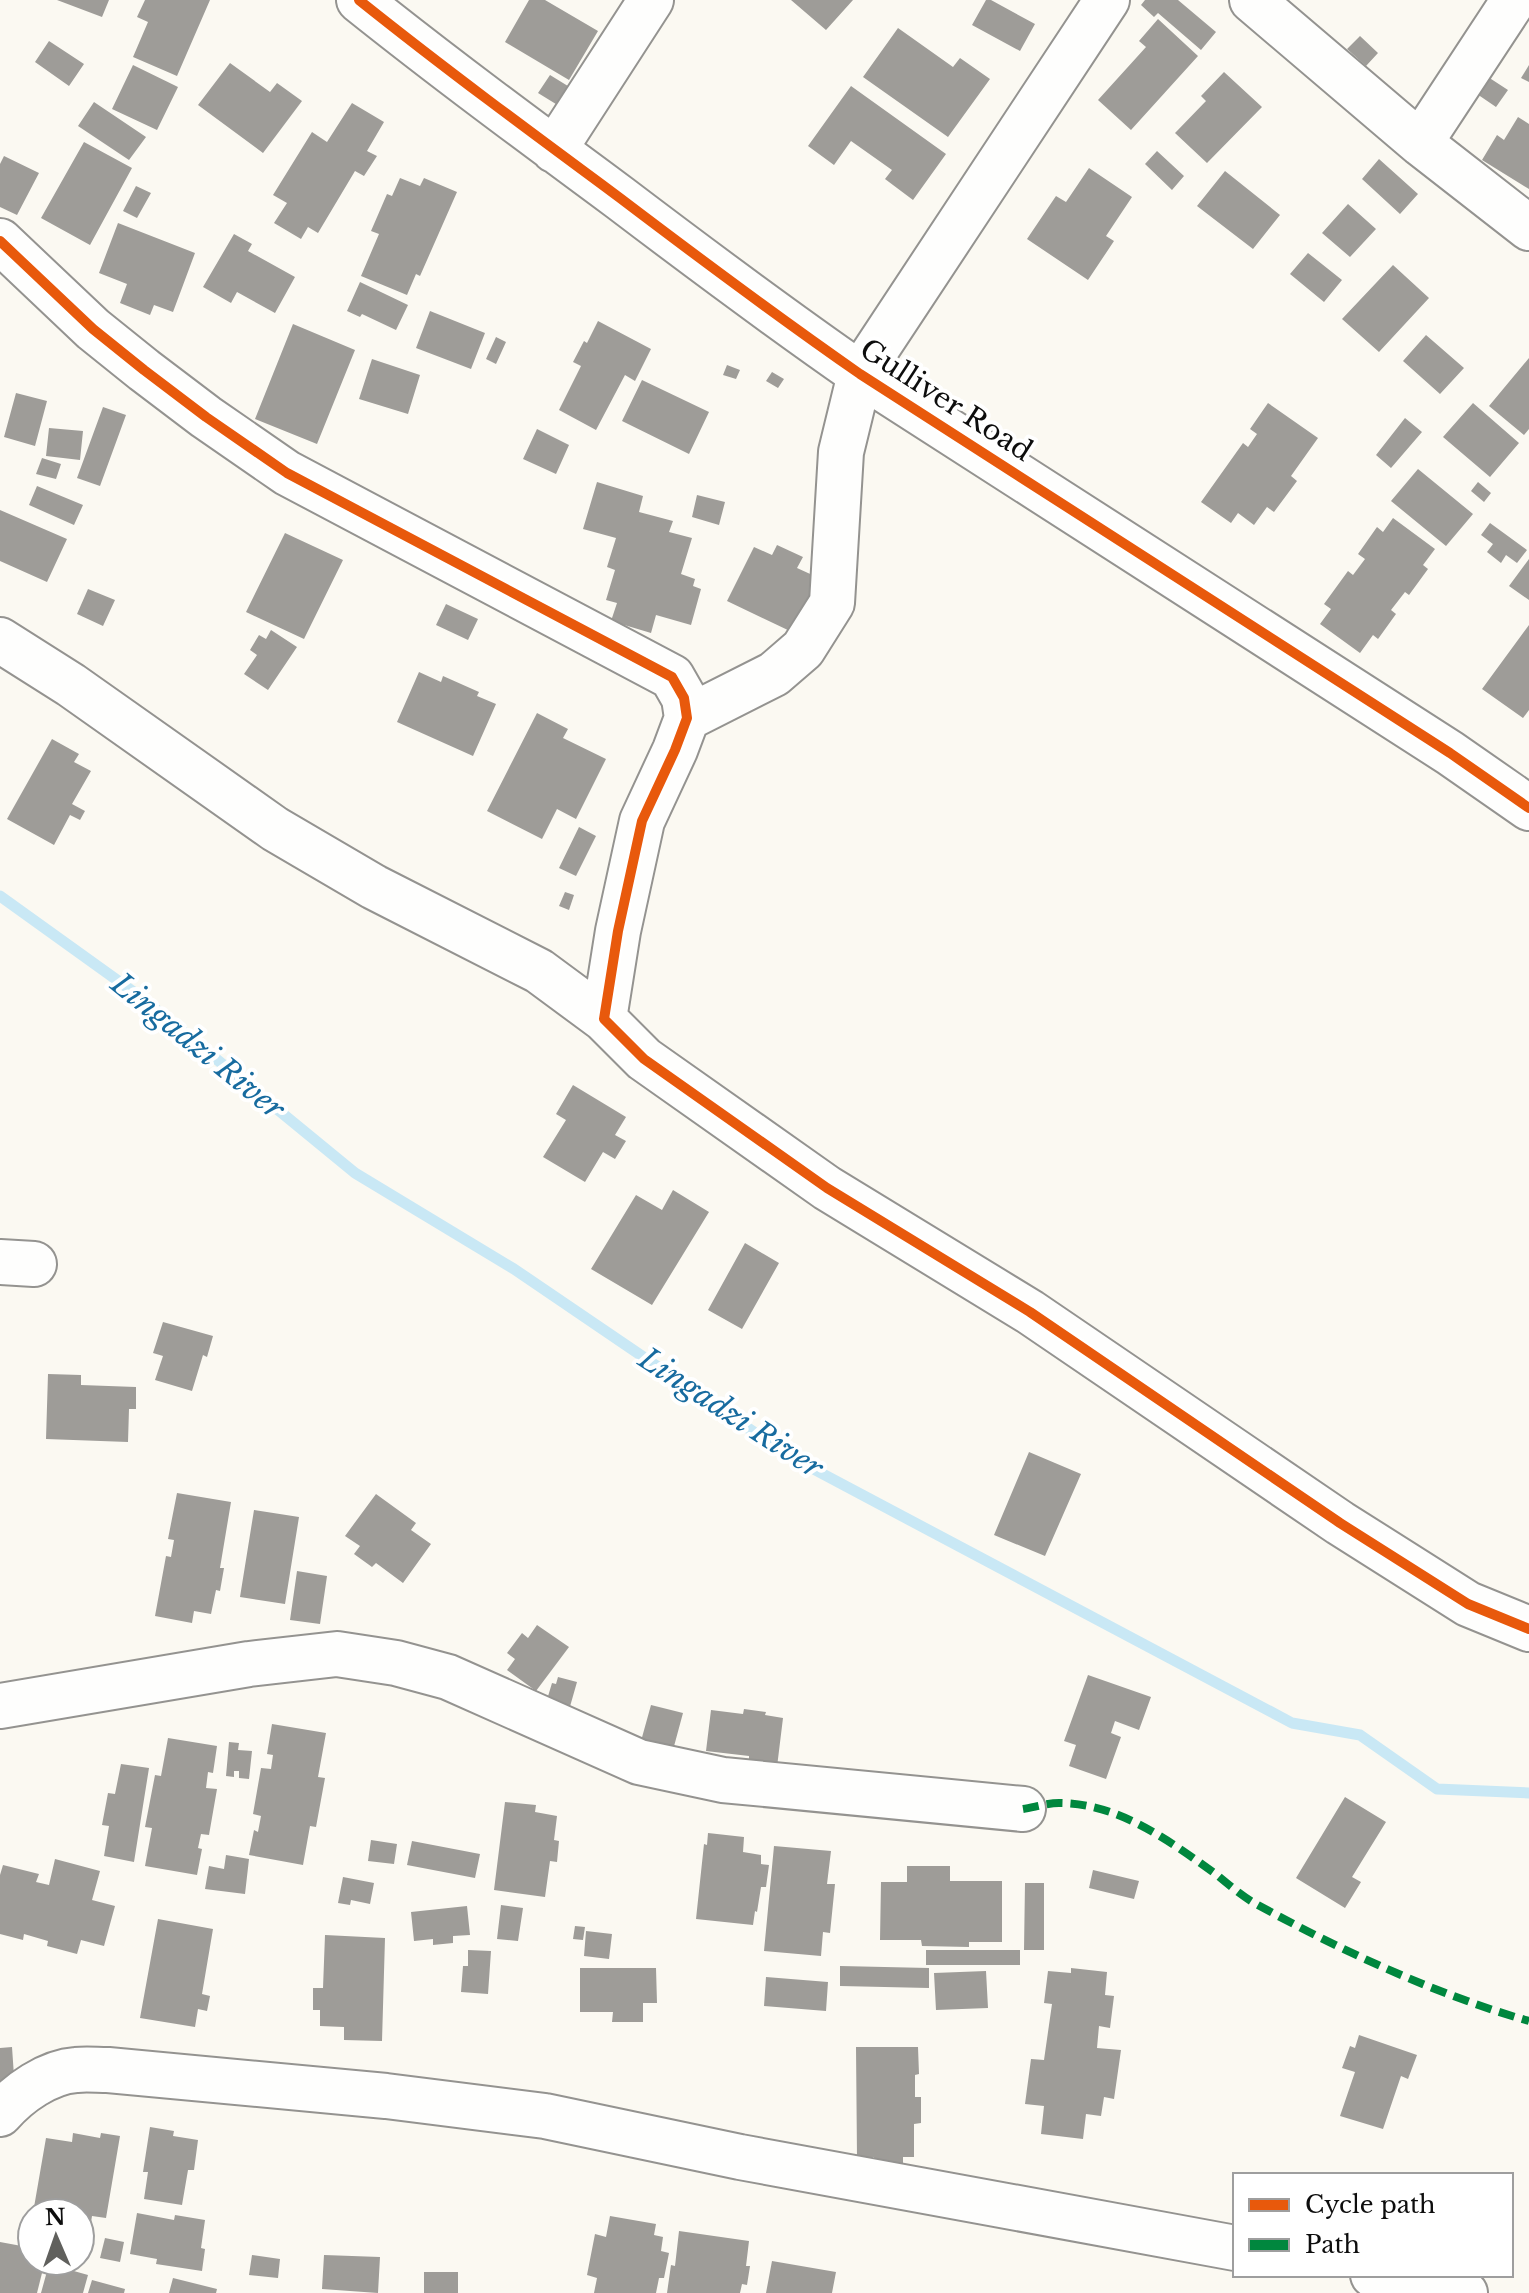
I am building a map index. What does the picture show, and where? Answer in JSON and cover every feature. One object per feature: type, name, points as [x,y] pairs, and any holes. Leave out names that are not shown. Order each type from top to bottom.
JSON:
[{"type":"street","name":"Gulliver Road","points":[[359,0],[428,56],[793,328],[1438,745],[1529,808]]},
{"type":"street","points":[[554,150],[651,0]]},
{"type":"street","points":[[687,718],[774,674],[803,649],[832,603],[841,452],[860,374],[1107,0]]},
{"type":"street","points":[[1252,0],[1420,143],[1529,228]]},
{"type":"street","points":[[1420,143],[1514,0]]},
{"type":"street","points":[[0,241],[93,329],[206,417],[287,473],[672,677],[684,698],[687,718],[642,821],[618,931],[604,1019]]},
{"type":"street","points":[[0,640],[71,685],[275,829],[374,887],[539,971],[604,1019],[644,1059],[827,1188],[1030,1312],[1340,1523],[1468,1604],[1529,1629]]},
{"type":"street","points":[[0,1706],[249,1664],[337,1654],[396,1663],[448,1677],[639,1762],[723,1780],[1023,1809]]},
{"type":"street","points":[[0,2114],[12,2100],[49,2077],[73,2070],[108,2070],[386,2096],[545,2116],[740,2157],[1233,2248]]},
{"type":"street","points":[[1383,2277],[1465,2293]]},
{"type":"building","points":[[57,0],[109,0],[102,17]]},
{"type":"building","points":[[145,0],[210,0],[177,76],[133,57],[148,22],[137,17]]},
{"type":"building","points":[[529,0],[545,0],[598,31],[569,80],[505,42]]},
{"type":"building","points":[[791,0],[853,0],[826,30]]},
{"type":"building","points":[[986,0],[1035,24],[1020,51],[972,25]]},
{"type":"building","points":[[1145,0],[1178,0],[1216,32],[1201,50],[1158,13],[1154,17],[1141,5]]},
{"type":"building","points":[[1158,19],[1198,56],[1131,130],[1098,100],[1146,47],[1139,41]]},
{"type":"building","points":[[898,28],[953,67],[960,58],[990,79],[948,137],[863,77]]},
{"type":"building","points":[[1360,36],[1378,53],[1366,66],[1347,49]]},
{"type":"building","points":[[49,41],[84,64],[69,86],[35,62]]},
{"type":"building","points":[[230,63],[270,92],[277,83],[302,101],[263,153],[198,105]]},
{"type":"building","points":[[133,65],[178,87],[157,130],[112,109]]},
{"type":"building","points":[[1529,65],[1529,82],[1521,78]]},
{"type":"building","points":[[1224,72],[1262,107],[1207,163],[1175,133],[1206,101],[1201,96]]},
{"type":"building","points":[[550,75],[576,91],[564,109],[538,93]]},
{"type":"building","points":[[1488,77],[1508,90],[1496,107],[1477,94]]},
{"type":"building","points":[[851,86],[946,154],[913,200],[885,179],[892,170],[851,141],[834,165],[808,146]]},
{"type":"building","points":[[94,102],[146,137],[129,160],[78,126]]},
{"type":"building","points":[[352,103],[384,122],[367,151],[377,156],[364,176],[355,171],[318,233],[308,227],[301,239],[274,223],[287,203],[273,195],[312,132],[327,142]]},
{"type":"building","points":[[1518,117],[1529,124],[1529,189],[1482,160],[1497,135],[1504,140]]},
{"type":"building","points":[[84,142],[132,168],[90,245],[41,218]]},
{"type":"building","points":[[1157,151],[1184,176],[1172,190],[1145,164]]},
{"type":"building","points":[[4,156],[39,173],[17,215],[0,207],[0,164]]},
{"type":"building","points":[[1379,159],[1418,194],[1400,214],[1362,179]]},
{"type":"building","points":[[1089,168],[1132,197],[1106,236],[1114,241],[1088,280],[1027,239],[1056,196],[1066,202]]},
{"type":"building","points":[[1225,171],[1280,215],[1253,249],[1197,206]]},
{"type":"building","points":[[400,178],[420,186],[424,178],[457,192],[420,276],[416,274],[407,295],[361,276],[379,234],[371,231],[387,194],[392,196]]},
{"type":"building","points":[[136,186],[151,193],[137,218],[123,211]]},
{"type":"building","points":[[1348,204],[1376,229],[1350,257],[1322,233]]},
{"type":"building","points":[[118,223],[195,253],[173,312],[154,305],[150,315],[120,303],[127,284],[99,273]]},
{"type":"building","points":[[234,234],[252,244],[248,251],[295,277],[275,313],[237,292],[231,303],[203,287]]},
{"type":"building","points":[[1308,253],[1342,280],[1324,302],[1290,274]]},
{"type":"building","points":[[1393,265],[1429,298],[1379,352],[1342,319]]},
{"type":"building","points":[[360,282],[408,305],[396,330],[362,314],[360,317],[347,311]]},
{"type":"building","points":[[430,311],[485,333],[471,369],[416,348]]},
{"type":"building","points":[[598,321],[651,349],[635,381],[625,375],[596,430],[559,410],[581,366],[573,362]]},
{"type":"building","points":[[293,324],[355,350],[317,444],[255,419]]},
{"type":"building","points":[[1426,335],[1464,368],[1440,394],[1403,361]]},
{"type":"building","points":[[496,337],[506,342],[496,364],[486,359]]},
{"type":"building","points":[[1529,358],[1529,429],[1524,435],[1489,406]]},
{"type":"building","points":[[372,359],[420,375],[408,414],[359,399]]},
{"type":"building","points":[[727,365],[740,370],[736,379],[723,375]]},
{"type":"building","points":[[772,372],[784,379],[778,388],[766,381]]},
{"type":"building","points":[[642,380],[709,412],[689,454],[622,421]]},
{"type":"building","points":[[16,393],[47,401],[35,446],[4,437]]},
{"type":"building","points":[[1268,403],[1318,438],[1291,476],[1297,481],[1274,512],[1267,507],[1254,525],[1238,513],[1231,523],[1201,502],[1243,443],[1248,447],[1257,434],[1250,429]]},
{"type":"building","points":[[1473,403],[1519,443],[1490,477],[1443,437]]},
{"type":"building","points":[[103,407],[126,415],[100,486],[77,478]]},
{"type":"building","points":[[1405,418],[1422,432],[1391,468],[1376,455]]},
{"type":"building","points":[[49,428],[83,431],[80,460],[46,456]]},
{"type":"building","points":[[537,429],[569,445],[556,474],[523,459]]},
{"type":"building","points":[[42,458],[61,464],[56,479],[36,474]]},
{"type":"building","points":[[1418,469],[1473,514],[1446,546],[1391,501]]},
{"type":"building","points":[[597,482],[643,496],[639,512],[673,521],[669,532],[692,538],[681,574],[695,579],[693,586],[701,589],[691,625],[656,615],[651,633],[611,621],[617,603],[606,600],[615,570],[607,567],[616,538],[583,529]]},
{"type":"building","points":[[1478,482],[1491,493],[1484,502],[1471,491]]},
{"type":"building","points":[[37,486],[83,505],[74,525],[29,505]]},
{"type":"building","points":[[697,495],[725,502],[719,525],[692,517]]},
{"type":"building","points":[[0,510],[67,539],[47,582],[0,561]]},
{"type":"building","points":[[1393,518],[1435,549],[1423,565],[1428,569],[1409,595],[1405,592],[1391,610],[1396,614],[1378,639],[1373,635],[1360,653],[1320,624],[1331,609],[1324,604],[1348,571],[1353,575],[1365,559],[1358,554],[1377,527],[1383,532]]},
{"type":"building","points":[[1490,523],[1527,550],[1517,563],[1506,555],[1501,563],[1487,552],[1493,544],[1481,535]]},
{"type":"building","points":[[285,533],[343,560],[304,639],[246,612]]},
{"type":"building","points":[[777,545],[803,557],[797,568],[819,578],[792,632],[727,601],[754,547],[772,555]]},
{"type":"building","points":[[1529,559],[1529,600],[1509,586]]},
{"type":"building","points":[[88,589],[115,600],[103,626],[77,614]]},
{"type":"building","points":[[446,604],[478,619],[468,640],[436,625]]},
{"type":"building","points":[[1529,625],[1529,710],[1523,718],[1482,689]]},
{"type":"building","points":[[271,630],[297,647],[268,690],[244,674],[257,655],[250,650],[259,635],[266,639]]},
{"type":"building","points":[[419,672],[441,682],[443,676],[479,692],[477,696],[496,704],[473,756],[397,722]]},
{"type":"building","points":[[537,713],[568,729],[563,738],[606,759],[576,819],[557,809],[542,839],[487,811]]},
{"type":"building","points":[[52,739],[79,754],[74,762],[91,771],[72,804],[85,811],[80,820],[70,815],[54,845],[7,819]]},
{"type":"building","points":[[579,827],[596,836],[576,876],[559,868]]},
{"type":"building","points":[[565,892],[574,895],[569,910],[559,906]]},
{"type":"building","points":[[573,1085],[626,1117],[615,1135],[626,1141],[615,1159],[603,1152],[585,1182],[543,1157],[566,1120],[556,1114]]},
{"type":"building","points":[[673,1190],[709,1212],[652,1305],[591,1269],[636,1195],[662,1210]]},
{"type":"building","points":[[745,1243],[779,1263],[742,1329],[708,1310]]},
{"type":"building","points":[[163,1322],[213,1336],[207,1357],[203,1355],[192,1391],[155,1380],[163,1356],[153,1353]]},
{"type":"building","points":[[48,1374],[81,1375],[81,1385],[136,1387],[136,1409],[129,1409],[128,1442],[46,1439]]},
{"type":"building","points":[[1029,1452],[1081,1474],[1045,1556],[994,1535]]},
{"type":"building","points":[[177,1493],[231,1502],[220,1568],[224,1568],[220,1591],[216,1590],[211,1614],[194,1611],[192,1623],[155,1616],[166,1556],[171,1557],[174,1540],[168,1539]]},
{"type":"building","points":[[376,1494],[416,1523],[411,1530],[431,1544],[403,1583],[376,1563],[372,1567],[354,1554],[360,1546],[345,1536]]},
{"type":"building","points":[[254,1510],[299,1517],[285,1604],[240,1597]]},
{"type":"building","points":[[297,1571],[327,1576],[320,1624],[290,1620]]},
{"type":"building","points":[[537,1625],[569,1647],[536,1691],[507,1670],[515,1659],[507,1653],[522,1633],[528,1638]]},
{"type":"building","points":[[1088,1675],[1151,1697],[1139,1730],[1115,1721],[1111,1733],[1121,1737],[1106,1779],[1069,1766],[1076,1745],[1064,1741]]},
{"type":"building","points":[[558,1677],[577,1682],[569,1710],[546,1703],[552,1683],[556,1684]]},
{"type":"building","points":[[651,1705],[683,1713],[673,1750],[641,1741]]},
{"type":"building","points":[[744,1709],[783,1718],[777,1767],[749,1764],[749,1756],[706,1751],[711,1710],[743,1714]]},
{"type":"building","points":[[272,1724],[326,1733],[318,1777],[325,1778],[316,1827],[310,1826],[303,1865],[249,1855],[254,1830],[258,1832],[261,1816],[253,1814],[261,1768],[271,1769],[273,1755],[267,1754]]},
{"type":"building","points":[[168,1738],[217,1746],[213,1773],[208,1772],[206,1788],[217,1789],[209,1835],[201,1834],[198,1848],[202,1849],[197,1875],[145,1866],[152,1828],[145,1827],[155,1775],[161,1776]]},
{"type":"building","points":[[229,1742],[239,1743],[238,1750],[252,1751],[249,1779],[239,1778],[239,1771],[234,1771],[234,1777],[226,1776]]},
{"type":"building","points":[[121,1764],[149,1768],[134,1862],[104,1856],[109,1826],[102,1825],[108,1793],[115,1794]]},
{"type":"building","points":[[1345,1797],[1386,1822],[1352,1877],[1361,1882],[1345,1908],[1296,1878]]},
{"type":"building","points":[[505,1802],[536,1805],[535,1812],[557,1816],[554,1840],[559,1841],[557,1862],[550,1861],[545,1897],[494,1890]]},
{"type":"building","points":[[708,1833],[744,1837],[743,1852],[761,1855],[761,1864],[769,1865],[766,1887],[761,1887],[753,1925],[696,1919],[704,1844],[707,1845]]},
{"type":"building","points":[[371,1840],[397,1844],[394,1864],[368,1861]]},
{"type":"building","points":[[412,1841],[480,1854],[475,1878],[407,1865]]},
{"type":"building","points":[[774,1846],[831,1851],[827,1884],[835,1884],[830,1933],[823,1932],[821,1956],[764,1951]]},
{"type":"building","points":[[226,1855],[249,1859],[245,1894],[205,1889],[209,1866],[224,1869]]},
{"type":"building","points":[[55,1859],[100,1871],[92,1900],[115,1906],[104,1946],[81,1940],[77,1954],[47,1946],[48,1941],[24,1934],[23,1940],[0,1934],[0,1875],[3,1865],[39,1874],[36,1882],[49,1885]]},
{"type":"building","points":[[907,1866],[950,1866],[950,1881],[1002,1881],[1002,1942],[969,1942],[969,1947],[922,1946],[921,1940],[880,1940],[881,1882],[907,1882]]},
{"type":"building","points":[[1093,1870],[1139,1881],[1134,1899],[1089,1888]]},
{"type":"building","points":[[343,1877],[374,1883],[370,1904],[351,1900],[350,1905],[338,1903]]},
{"type":"building","points":[[1025,1883],[1044,1883],[1044,1950],[1024,1950]]},
{"type":"building","points":[[501,1905],[523,1908],[518,1941],[497,1939]]},
{"type":"building","points":[[467,1906],[470,1935],[453,1936],[453,1943],[433,1945],[433,1939],[414,1941],[411,1912]]},
{"type":"building","points":[[158,1919],[213,1929],[202,1994],[210,1996],[207,2011],[198,2009],[195,2027],[140,2018]]},
{"type":"building","points":[[575,1926],[585,1927],[583,1940],[573,1939]]},
{"type":"building","points":[[586,1931],[612,1934],[609,1959],[584,1956]]},
{"type":"building","points":[[325,1935],[385,1938],[382,2041],[344,2040],[344,2027],[320,2026],[320,2010],[313,2010],[313,1988],[323,1988]]},
{"type":"building","points":[[468,1950],[491,1951],[488,1994],[461,1992],[463,1966],[468,1966]]},
{"type":"building","points":[[926,1950],[1020,1950],[1020,1965],[926,1965]]},
{"type":"building","points":[[840,1966],[929,1968],[929,1988],[840,1986]]},
{"type":"building","points":[[580,1968],[656,1968],[657,2003],[643,2003],[643,2022],[612,2022],[613,2012],[580,2012]]},
{"type":"building","points":[[1071,1968],[1107,1972],[1105,1995],[1114,1996],[1110,2028],[1099,2026],[1097,2048],[1121,2050],[1114,2099],[1104,2097],[1101,2116],[1086,2114],[1083,2139],[1041,2134],[1044,2106],[1025,2104],[1031,2059],[1044,2060],[1052,2004],[1044,2003],[1048,1971],[1071,1973]]},
{"type":"building","points":[[986,1971],[988,2008],[936,2010],[934,1973]]},
{"type":"building","points":[[766,1977],[828,1982],[826,2011],[764,2006]]},
{"type":"building","points":[[1359,2035],[1417,2055],[1408,2079],[1401,2076],[1383,2129],[1340,2116],[1355,2072],[1342,2068],[1350,2046],[1355,2048]]},
{"type":"building","points":[[12,2047],[14,2076],[0,2093],[0,2048]]},
{"type":"building","points":[[856,2047],[918,2047],[919,2074],[915,2075],[915,2097],[921,2097],[921,2123],[914,2124],[914,2157],[903,2157],[903,2164],[875,2164],[874,2157],[857,2158]]},
{"type":"building","points":[[150,2127],[174,2131],[173,2136],[198,2140],[194,2170],[188,2170],[182,2205],[144,2199],[148,2172],[143,2172]]},
{"type":"building","points":[[73,2133],[100,2138],[101,2133],[120,2136],[106,2218],[96,2217],[96,2197],[36,2197],[46,2138],[72,2142]]},
{"type":"building","points":[[137,2213],[174,2220],[175,2215],[205,2220],[202,2271],[156,2264],[157,2259],[130,2254]]},
{"type":"building","points":[[610,2216],[656,2224],[654,2235],[663,2237],[661,2251],[669,2253],[664,2278],[659,2278],[656,2293],[594,2293],[597,2278],[587,2275],[595,2234],[606,2237]]},
{"type":"building","points":[[679,2231],[749,2241],[747,2285],[742,2284],[740,2293],[667,2293],[671,2265],[675,2266]]},
{"type":"building","points":[[105,2238],[124,2242],[120,2262],[100,2258]]},
{"type":"building","points":[[0,2242],[16,2245],[16,2277],[41,2277],[37,2293],[0,2293]]},
{"type":"building","points":[[252,2255],[280,2259],[278,2278],[249,2275]]},
{"type":"building","points":[[324,2255],[380,2257],[378,2293],[322,2289]]},
{"type":"building","points":[[772,2261],[836,2272],[832,2293],[766,2293]]},
{"type":"building","points":[[424,2272],[458,2272],[458,2293],[424,2293]]},
{"type":"building","points":[[45,2277],[87,2277],[83,2293],[41,2293]]},
{"type":"building","points":[[173,2278],[217,2289],[216,2293],[169,2293]]},
{"type":"building","points":[[92,2280],[125,2289],[124,2293],[88,2293]]},
{"type":"waterway","name":"Lingadzi River","points":[[0,896],[142,998],[355,1173],[514,1269],[789,1456],[1292,1723],[1360,1735],[1437,1789],[1529,1793]]},
{"type":"marked path","points":[[1023,1809],[1055,1803],[1081,1805],[1123,1817],[1181,1850],[1251,1901],[1321,1938],[1424,1985],[1529,2021]]},
{"type":"cycle path","points":[[359,0],[709,265],[860,374],[1450,753],[1529,808]]},
{"type":"cycle path","points":[[0,241],[93,329],[206,417],[287,473],[672,677],[684,698],[687,718],[642,821],[618,931],[604,1019],[644,1059],[827,1188],[1030,1312],[1340,1523],[1468,1604],[1529,1629]]}]
